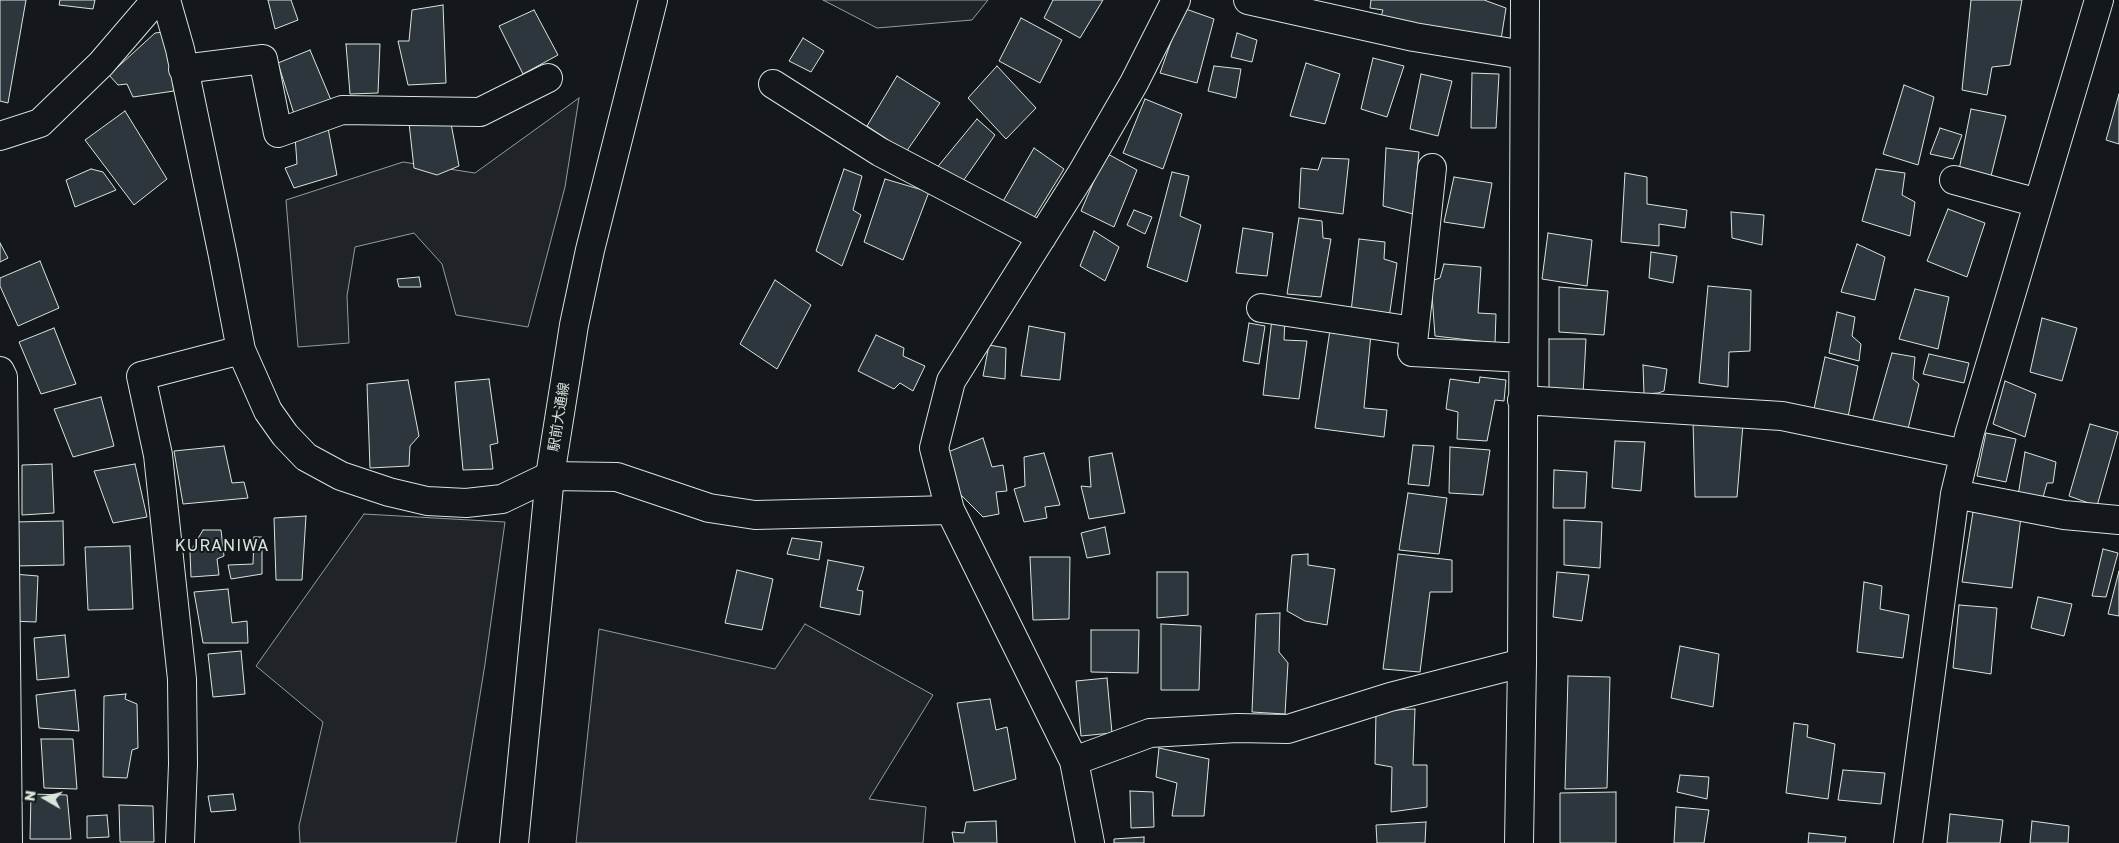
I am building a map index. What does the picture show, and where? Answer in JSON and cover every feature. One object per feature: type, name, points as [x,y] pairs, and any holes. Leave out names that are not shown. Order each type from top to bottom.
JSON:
[{"type":"street","points":[[0,136],[40,123],[101,64],[156,0]]},
{"type":"street","points":[[166,0],[184,69],[241,350],[268,411],[285,435],[306,457],[340,476],[389,492],[427,501],[466,503],[502,499],[550,476],[617,477],[709,508],[755,515],[950,510]]},
{"type":"street","name":"駅前大通線","points":[[514,843],[550,476],[574,325],[590,250],[653,0]]},
{"type":"street","points":[[1090,843],[1074,761],[950,510],[934,448],[951,382],[1101,140],[1176,0]]},
{"type":"street","points":[[1248,0],[1414,37],[1524,55]]},
{"type":"street","points":[[1519,843],[1522,663],[1525,0]]},
{"type":"street","points":[[1908,843],[1955,494],[2038,203],[2099,0]]},
{"type":"street","points":[[184,69],[263,59],[278,133],[342,110],[480,112],[548,78]]},
{"type":"street","points":[[772,84],[880,152],[1042,237]]},
{"type":"street","points":[[1432,168],[1412,352],[1523,358]]},
{"type":"street","points":[[1954,180],[2038,203]]},
{"type":"street","points":[[1262,308],[1414,331]]},
{"type":"street","points":[[180,843],[183,764],[182,678],[158,455],[141,376],[241,350]]},
{"type":"street","points":[[0,372],[3,377],[8,843]]},
{"type":"street","points":[[1522,400],[1782,416],[1965,454]]},
{"type":"street","points":[[1955,494],[2064,515],[2119,520]]},
{"type":"street","points":[[1074,761],[1150,733],[1236,728],[1288,729],[1390,697],[1522,663]]},
{"type":"shaded area","points":[[823,0],[988,0],[972,20],[877,28]]},
{"type":"shaded area","points":[[579,98],[565,187],[528,327],[456,315],[442,264],[414,233],[355,247],[347,296],[349,343],[298,347],[286,200],[403,162],[475,173]]},
{"type":"shaded area","points":[[364,514],[505,522],[485,664],[456,843],[300,843],[299,826],[323,722],[256,666]]},
{"type":"shaded area","points":[[805,624],[933,695],[869,799],[926,807],[923,843],[576,843],[599,629],[775,669]]},
{"type":"building","points":[[0,0],[26,0],[8,103],[0,101]]},
{"type":"building","points":[[60,0],[95,0],[93,9],[59,5]]},
{"type":"building","points":[[268,0],[291,0],[298,20],[275,29]]},
{"type":"building","points":[[1053,0],[1103,0],[1080,38],[1044,18]]},
{"type":"building","points":[[1371,0],[1484,0],[1506,8],[1500,46],[1379,23],[1383,10],[1370,8]]},
{"type":"building","points":[[1971,0],[2022,0],[2010,65],[1992,67],[1987,95],[1962,90]]},
{"type":"building","points":[[443,5],[446,83],[408,85],[398,41],[409,41],[412,10]]},
{"type":"building","points":[[1183,8],[1214,19],[1197,83],[1160,73]]},
{"type":"building","points":[[534,10],[558,55],[523,74],[499,26]]},
{"type":"building","points":[[1021,18],[1062,40],[1040,83],[999,61]]},
{"type":"building","points":[[164,32],[174,91],[133,97],[127,84],[118,85],[109,75],[155,33]]},
{"type":"building","points":[[1237,33],[1257,40],[1252,62],[1231,57]]},
{"type":"building","points":[[803,38],[824,51],[811,72],[789,61]]},
{"type":"building","points":[[346,44],[380,44],[378,93],[350,94]]},
{"type":"building","points":[[310,50],[331,100],[294,114],[278,63]]},
{"type":"building","points":[[1373,58],[1404,66],[1387,117],[1361,109]]},
{"type":"building","points":[[1306,63],[1340,74],[1325,124],[1290,116]]},
{"type":"building","points":[[997,66],[1036,108],[1006,139],[968,98]]},
{"type":"building","points":[[1214,66],[1241,69],[1236,98],[1208,91]]},
{"type":"building","points":[[1472,73],[1499,74],[1496,128],[1471,128]]},
{"type":"building","points":[[1421,74],[1452,81],[1438,136],[1410,129]]},
{"type":"building","points":[[897,76],[940,103],[906,152],[867,126]]},
{"type":"building","points":[[1904,85],[1934,97],[1918,165],[1883,154]]},
{"type":"building","points":[[2119,94],[2119,144],[2106,140]]},
{"type":"building","points":[[1145,99],[1182,114],[1163,169],[1123,153]]},
{"type":"building","points":[[1971,109],[2006,116],[1991,176],[1959,170]]},
{"type":"building","points":[[125,111],[167,179],[134,205],[85,140]]},
{"type":"building","points":[[450,118],[459,166],[437,175],[414,168],[409,123]]},
{"type":"building","points":[[977,119],[995,135],[959,187],[935,170]]},
{"type":"building","points":[[328,128],[337,175],[294,188],[285,168],[297,164],[295,136]]},
{"type":"building","points":[[1940,128],[1962,135],[1953,159],[1930,154]]},
{"type":"building","points":[[1034,148],[1064,169],[1032,221],[1002,203]]},
{"type":"building","points":[[1386,148],[1419,152],[1413,214],[1383,206]]},
{"type":"building","points":[[1106,153],[1137,170],[1114,227],[1081,211]]},
{"type":"building","points":[[1322,158],[1349,159],[1343,214],[1299,208],[1301,168],[1318,170]]},
{"type":"building","points":[[91,169],[103,172],[116,190],[75,207],[66,180]]},
{"type":"building","points":[[844,169],[862,176],[853,210],[861,215],[842,266],[816,251]]},
{"type":"building","points":[[1876,169],[1905,173],[1902,195],[1915,202],[1910,236],[1862,221]]},
{"type":"building","points":[[1172,172],[1189,176],[1180,216],[1201,225],[1187,282],[1147,267]]},
{"type":"building","points":[[1625,173],[1647,177],[1647,204],[1687,210],[1685,228],[1659,224],[1659,246],[1621,242]]},
{"type":"building","points":[[1454,177],[1492,183],[1484,228],[1444,222]]},
{"type":"building","points":[[885,179],[929,192],[903,260],[864,242]]},
{"type":"building","points":[[1948,209],[1985,223],[1967,277],[1927,261]]},
{"type":"building","points":[[1134,210],[1152,217],[1145,234],[1127,225]]},
{"type":"building","points":[[1731,212],[1764,215],[1762,245],[1732,238]]},
{"type":"building","points":[[1299,218],[1322,221],[1323,238],[1331,239],[1321,297],[1287,294]]},
{"type":"building","points":[[1243,228],[1273,233],[1267,276],[1236,273]]},
{"type":"building","points":[[1094,231],[1119,247],[1105,281],[1080,266]]},
{"type":"building","points":[[1548,233],[1592,240],[1587,286],[1542,279]]},
{"type":"building","points":[[1359,239],[1385,242],[1384,259],[1397,263],[1389,318],[1351,312]]},
{"type":"building","points":[[0,243],[8,258],[0,262]]},
{"type":"building","points":[[1857,244],[1885,257],[1875,300],[1841,292]]},
{"type":"building","points":[[1651,252],[1677,256],[1673,283],[1649,278]]},
{"type":"building","points":[[40,261],[59,308],[18,326],[0,286],[0,278]]},
{"type":"building","points":[[1444,264],[1481,267],[1478,313],[1496,314],[1495,343],[1435,336],[1431,281],[1440,278]]},
{"type":"building","points":[[419,277],[421,287],[399,287],[397,279]]},
{"type":"building","points":[[775,280],[811,305],[777,369],[740,344]]},
{"type":"building","points":[[1708,286],[1751,290],[1750,351],[1729,352],[1728,387],[1699,383]]},
{"type":"building","points":[[1559,287],[1608,291],[1604,335],[1559,332]]},
{"type":"building","points":[[1915,289],[1949,297],[1938,349],[1899,339]]},
{"type":"building","points":[[1837,312],[1855,317],[1852,336],[1861,344],[1859,361],[1829,353]]},
{"type":"building","points":[[2042,318],[2077,328],[2062,381],[2030,372]]},
{"type":"building","points":[[1272,319],[1285,319],[1284,340],[1307,341],[1299,399],[1263,395]]},
{"type":"building","points":[[1249,323],[1265,326],[1259,364],[1243,361]]},
{"type":"building","points":[[1029,326],[1065,333],[1060,380],[1021,376]]},
{"type":"building","points":[[54,328],[76,384],[41,394],[19,342]]},
{"type":"building","points":[[1330,330],[1371,334],[1364,408],[1387,410],[1384,437],[1315,428]]},
{"type":"building","points":[[876,335],[904,348],[903,356],[925,366],[913,391],[900,383],[894,389],[858,371]]},
{"type":"building","points":[[1549,339],[1586,339],[1583,395],[1549,393]]},
{"type":"building","points":[[989,345],[1006,348],[1005,379],[983,376]]},
{"type":"building","points":[[1892,353],[1915,357],[1913,379],[1919,384],[1907,433],[1872,423]]},
{"type":"building","points":[[1929,354],[1969,363],[1964,383],[1923,374]]},
{"type":"building","points":[[1825,357],[1858,366],[1848,417],[1814,409]]},
{"type":"building","points":[[1643,365],[1667,369],[1664,391],[1644,394]]},
{"type":"building","points":[[1480,377],[1506,380],[1504,401],[1495,400],[1487,441],[1457,439],[1458,412],[1446,409],[1450,379],[1479,383]]},
{"type":"building","points":[[489,379],[498,443],[490,445],[493,469],[463,470],[455,382]]},
{"type":"building","points":[[408,380],[419,436],[410,446],[409,466],[370,468],[367,384]]},
{"type":"building","points":[[2005,381],[2036,394],[2025,437],[1993,424]]},
{"type":"building","points":[[101,397],[114,446],[73,457],[54,409]]},
{"type":"building","points":[[1693,421],[1743,424],[1737,497],[1695,497]]},
{"type":"building","points":[[2090,424],[2118,432],[2097,506],[2069,496]]},
{"type":"building","points":[[1986,433],[2016,439],[2006,482],[1977,476]]},
{"type":"building","points":[[983,438],[992,467],[1003,465],[1007,491],[996,492],[999,514],[983,517],[959,493],[948,452]]},
{"type":"building","points":[[1615,441],[1645,442],[1641,491],[1612,488]]},
{"type":"building","points":[[1413,445],[1434,446],[1429,486],[1408,484]]},
{"type":"building","points":[[224,446],[232,483],[244,482],[248,498],[183,504],[174,451]]},
{"type":"building","points":[[1450,447],[1490,450],[1483,495],[1449,493]]},
{"type":"building","points":[[2025,452],[2056,462],[2053,483],[2047,483],[2042,501],[2018,496]]},
{"type":"building","points":[[1044,453],[1060,505],[1045,507],[1047,518],[1024,522],[1014,489],[1025,486],[1024,457]]},
{"type":"building","points":[[1112,453],[1125,513],[1089,519],[1081,486],[1091,487],[1089,457]]},
{"type":"building","points":[[52,464],[54,513],[22,515],[22,465]]},
{"type":"building","points":[[135,464],[147,517],[113,523],[94,471]]},
{"type":"building","points":[[1554,470],[1587,472],[1585,508],[1553,508]]},
{"type":"building","points":[[1408,493],[1447,498],[1439,554],[1399,550]]},
{"type":"building","points":[[1973,512],[2021,517],[2012,588],[1962,582]]},
{"type":"building","points":[[306,516],[302,580],[276,580],[274,518]]},
{"type":"building","points":[[1564,520],[1602,522],[1600,568],[1564,565]]},
{"type":"building","points":[[63,521],[64,565],[14,566],[13,522]]},
{"type":"building","points":[[1105,527],[1110,554],[1087,558],[1081,533]]},
{"type":"building","points":[[203,530],[221,530],[224,556],[217,559],[219,575],[191,577],[190,552]]},
{"type":"building","points":[[254,537],[262,537],[262,574],[231,579],[228,565],[253,564]]},
{"type":"building","points":[[792,538],[822,542],[819,560],[787,554]]},
{"type":"building","points":[[130,546],[133,609],[88,610],[85,547]]},
{"type":"building","points":[[2103,549],[2118,553],[2106,597],[2092,596]]},
{"type":"building","points":[[1308,554],[1308,565],[1335,569],[1327,625],[1305,621],[1287,611],[1292,555]]},
{"type":"building","points":[[1398,554],[1452,560],[1452,592],[1430,592],[1420,672],[1383,669]]},
{"type":"building","points":[[1030,557],[1070,557],[1069,619],[1033,620]]},
{"type":"building","points":[[828,560],[864,567],[857,590],[863,591],[860,615],[820,607]]},
{"type":"building","points":[[737,570],[773,579],[762,630],[725,623]]},
{"type":"building","points":[[2119,571],[2119,616],[2108,614]]},
{"type":"building","points":[[1157,572],[1188,572],[1188,615],[1157,618]]},
{"type":"building","points":[[1557,572],[1589,575],[1582,621],[1553,617]]},
{"type":"building","points":[[13,574],[38,576],[36,622],[11,621]]},
{"type":"building","points":[[1864,582],[1882,586],[1880,609],[1909,615],[1903,658],[1857,652]]},
{"type":"building","points":[[228,589],[232,623],[247,621],[248,643],[203,643],[194,592]]},
{"type":"building","points":[[2038,597],[2072,604],[2064,636],[2031,628]]},
{"type":"building","points":[[1959,605],[1997,608],[1991,674],[1953,668]]},
{"type":"building","points":[[1280,613],[1279,652],[1288,663],[1285,714],[1252,712],[1256,614]]},
{"type":"building","points":[[1161,624],[1201,626],[1199,690],[1161,690]]},
{"type":"building","points":[[1091,630],[1139,630],[1138,673],[1091,672]]},
{"type":"building","points":[[65,635],[69,677],[37,680],[34,638]]},
{"type":"building","points":[[1680,646],[1719,654],[1713,707],[1671,698]]},
{"type":"building","points":[[241,651],[245,694],[213,697],[208,654]]},
{"type":"building","points":[[1568,676],[1610,677],[1607,788],[1565,789]]},
{"type":"building","points":[[1107,678],[1112,733],[1081,736],[1076,681]]},
{"type":"building","points":[[75,690],[79,731],[39,728],[36,695]]},
{"type":"building","points":[[126,694],[125,699],[137,704],[138,748],[132,750],[127,778],[103,777],[104,696]]},
{"type":"building","points":[[990,699],[996,730],[1007,727],[1016,779],[974,791],[957,703]]},
{"type":"building","points":[[1415,709],[1413,765],[1427,765],[1427,807],[1391,812],[1392,767],[1375,764],[1376,711]]},
{"type":"building","points":[[1794,723],[1808,725],[1807,737],[1835,744],[1828,799],[1786,793]]},
{"type":"building","points":[[41,739],[73,739],[77,789],[44,788]]},
{"type":"building","points":[[1159,748],[1209,759],[1204,816],[1172,816],[1177,783],[1156,777]]},
{"type":"building","points":[[1843,770],[1885,773],[1881,804],[1838,800]]},
{"type":"building","points":[[1680,775],[1709,777],[1707,799],[1677,792]]},
{"type":"building","points":[[1130,791],[1153,792],[1154,827],[1131,828]]},
{"type":"building","points":[[1616,792],[1616,843],[1560,843],[1560,793]]},
{"type":"building","points":[[31,794],[67,795],[71,839],[30,839]]},
{"type":"building","points":[[233,794],[236,810],[211,812],[208,796]]},
{"type":"building","points":[[119,805],[153,806],[154,842],[120,842]]},
{"type":"building","points":[[1676,807],[1709,810],[1704,843],[1674,843]]},
{"type":"building","points":[[1950,814],[2003,820],[2000,843],[1947,843]]},
{"type":"building","points":[[107,815],[109,837],[87,838],[87,816]]},
{"type":"building","points":[[996,821],[997,843],[954,843],[952,832],[964,833],[966,822]]},
{"type":"building","points":[[2032,821],[2069,826],[2068,843],[2030,843]]},
{"type":"building","points":[[1426,822],[1425,843],[1377,843],[1376,825]]},
{"type":"building","points":[[1809,833],[1846,837],[1845,843],[1808,843]]},
{"type":"building","points":[[1144,837],[1144,843],[1114,843],[1114,839]]},
{"type":"district","name":"KURANIWA","points":[[222,546]]}]
